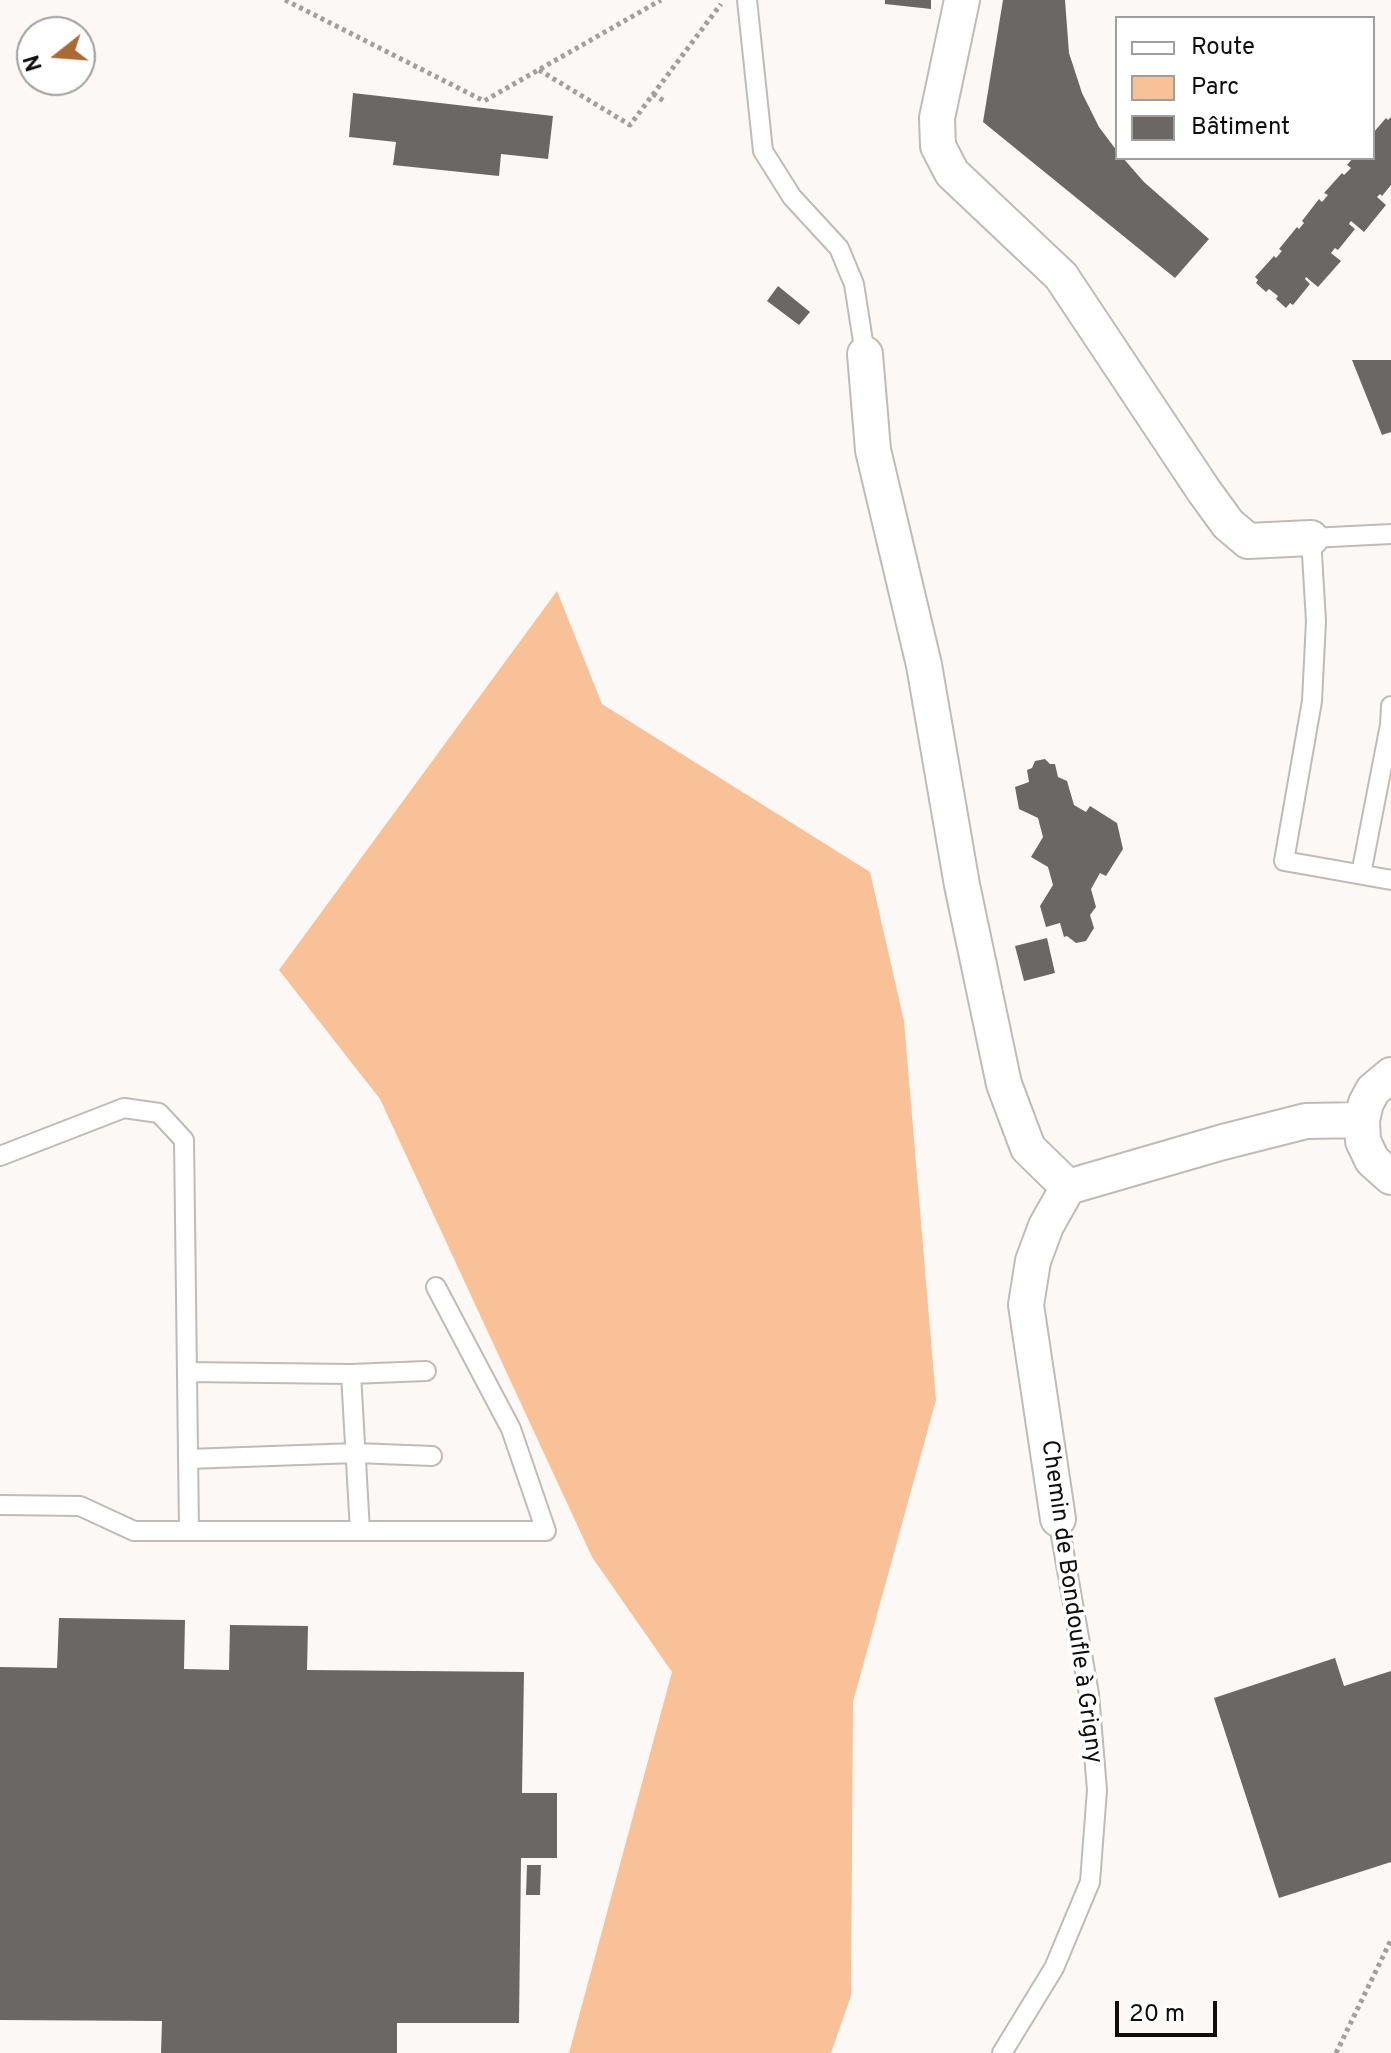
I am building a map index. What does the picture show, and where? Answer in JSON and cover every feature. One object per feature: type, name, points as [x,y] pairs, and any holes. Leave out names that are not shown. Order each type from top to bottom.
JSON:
[{"type":"street","points":[[962,0],[937,118],[938,146],[952,173],[1061,276],[1228,524],[1248,541],[1311,538]]},
{"type":"street","points":[[865,354],[873,450],[924,665],[962,885],[1004,1084],[1028,1148],[1068,1187],[1306,1121],[1362,1120]]},
{"type":"street","points":[[1391,1075],[1373,1090],[1362,1120],[1363,1141],[1372,1160],[1391,1177]]},
{"type":"street","name":"Chemin de Bondoufle à Grigny","points":[[1058,1519],[1026,1305],[1033,1261],[1046,1226],[1068,1187]]},
{"type":"lane","points":[[747,0],[763,151],[792,197],[839,248],[854,284],[865,354]]},
{"type":"lane","points":[[1391,534],[1311,538],[1316,621],[1312,701],[1284,861],[1391,880]]},
{"type":"lane","points":[[1361,874],[1391,706]]},
{"type":"lane","points":[[0,1156],[124,1108],[159,1113],[184,1140],[189,1531]]},
{"type":"lane","points":[[0,1505],[80,1506],[134,1531],[546,1531],[511,1429],[436,1287]]},
{"type":"lane","points":[[187,1372],[351,1374],[426,1371]]},
{"type":"lane","points":[[351,1374],[360,1531]]},
{"type":"lane","points":[[188,1459],[356,1453],[432,1456]]},
{"type":"lane","name":"Chemin de Bondoufle à Grigny","points":[[1002,2053],[1054,1968],[1090,1882],[1097,1790],[1089,1694],[1058,1519]]},
{"type":"path","points":[[285,0],[299,3],[484,101],[661,0]]},
{"type":"path","points":[[539,70],[630,125],[724,0]]},
{"type":"path","points":[[653,94],[664,101]]},
{"type":"path","points":[[1336,2053],[1391,1940]]},
{"type":"green space","points":[[557,591],[602,704],[870,872],[904,1021],[936,1400],[853,1702],[851,1996],[831,2053],[569,2053],[672,1672],[592,1557],[380,1099],[279,970]]},
{"type":"building","points":[[885,0],[931,0],[931,9],[885,4]]},
{"type":"building","points":[[1003,0],[1065,0],[1069,53],[1082,93],[1099,127],[1115,148],[1115,160],[1125,160],[1144,182],[1209,239],[1175,278],[983,122]]},
{"type":"building","points":[[353,93],[553,116],[548,159],[501,154],[499,176],[393,165],[396,142],[349,137]]},
{"type":"building","points":[[1391,117],[1391,185],[1382,196],[1377,197],[1386,205],[1364,232],[1351,221],[1349,224],[1355,229],[1338,250],[1335,248],[1331,253],[1341,261],[1318,287],[1306,277],[1310,284],[1293,305],[1290,303],[1286,308],[1276,299],[1278,296],[1269,289],[1266,292],[1256,283],[1258,280],[1255,277],[1282,251],[1279,249],[1304,223],[1302,221],[1319,199],[1322,202],[1328,195],[1324,193],[1342,173],[1344,175],[1351,168],[1347,165],[1351,160],[1375,160],[1375,131],[1386,118]]},
{"type":"building","points":[[778,286],[810,312],[799,325],[767,301]]},
{"type":"building","points":[[1352,360],[1391,360],[1391,432],[1382,435]]},
{"type":"building","points":[[1045,759],[1055,764],[1058,777],[1067,781],[1074,805],[1086,812],[1090,806],[1117,823],[1123,849],[1106,876],[1100,873],[1091,889],[1096,907],[1090,915],[1094,928],[1086,941],[1076,943],[1064,937],[1060,923],[1046,927],[1040,906],[1053,885],[1048,867],[1031,857],[1043,837],[1038,818],[1019,809],[1015,787],[1029,782],[1027,770],[1032,768],[1035,761]]},
{"type":"building","points":[[1047,938],[1055,973],[1024,981],[1015,946]]},
{"type":"building","points":[[59,1618],[185,1620],[184,1669],[229,1670],[230,1625],[308,1626],[307,1670],[524,1672],[522,1793],[557,1793],[557,1858],[521,1858],[519,2023],[397,2023],[397,2053],[161,2053],[162,2021],[0,2020],[0,1667],[57,1668]]},
{"type":"building","points":[[1335,1658],[1344,1686],[1391,1671],[1391,1862],[1279,1898],[1214,1698]]},
{"type":"building","points":[[527,1865],[541,1865],[540,1895],[526,1895]]}]
